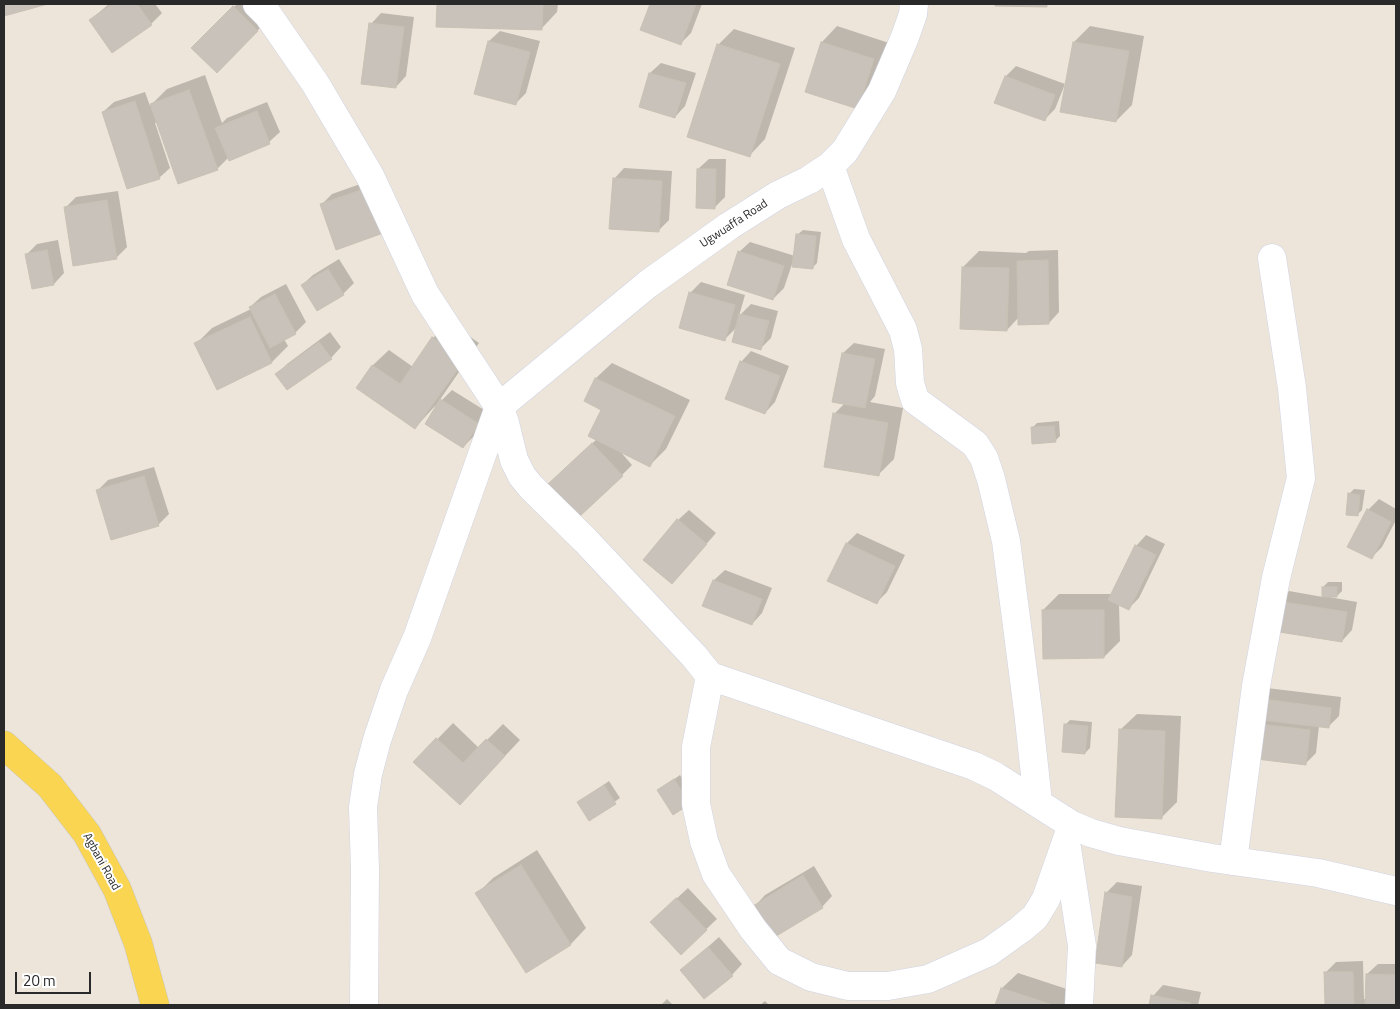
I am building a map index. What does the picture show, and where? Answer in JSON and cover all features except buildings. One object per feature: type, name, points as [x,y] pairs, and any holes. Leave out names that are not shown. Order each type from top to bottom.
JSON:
[{"type":"main road","name":"Agbani Road","points":[[4,745],[50,786],[87,834],[117,889],[138,943],[155,1005]]},
{"type":"street","points":[[257,4],[268,15],[315,83],[370,176],[425,294],[499,407],[514,460],[522,476],[694,656],[710,676],[974,766],[995,776],[1038,802],[1069,834],[1233,862],[1318,873],[1396,891]]},
{"type":"street","name":"Ugwuaffa Road","points":[[499,407],[579,339],[648,284],[737,220],[830,166],[845,151],[882,91],[905,37],[913,14],[914,4]]},
{"type":"street","points":[[830,166],[856,239],[903,330],[908,349],[910,383],[914,400],[975,444],[984,458],[992,479],[1006,541],[1038,802]]},
{"type":"street","points":[[1233,862],[1256,686],[1276,578],[1302,478],[1292,388],[1272,258]]},
{"type":"street","points":[[364,1005],[365,869],[363,807],[368,774],[377,740],[420,629],[499,407]]},
{"type":"street","points":[[710,676],[696,747],[696,804],[704,841],[716,874],[752,930],[779,961],[811,978],[848,986],[888,986],[928,979],[988,952],[1021,930],[1035,917],[1046,899],[1069,834]]},
{"type":"street","points":[[1069,834],[1082,946],[1079,1005]]}]
